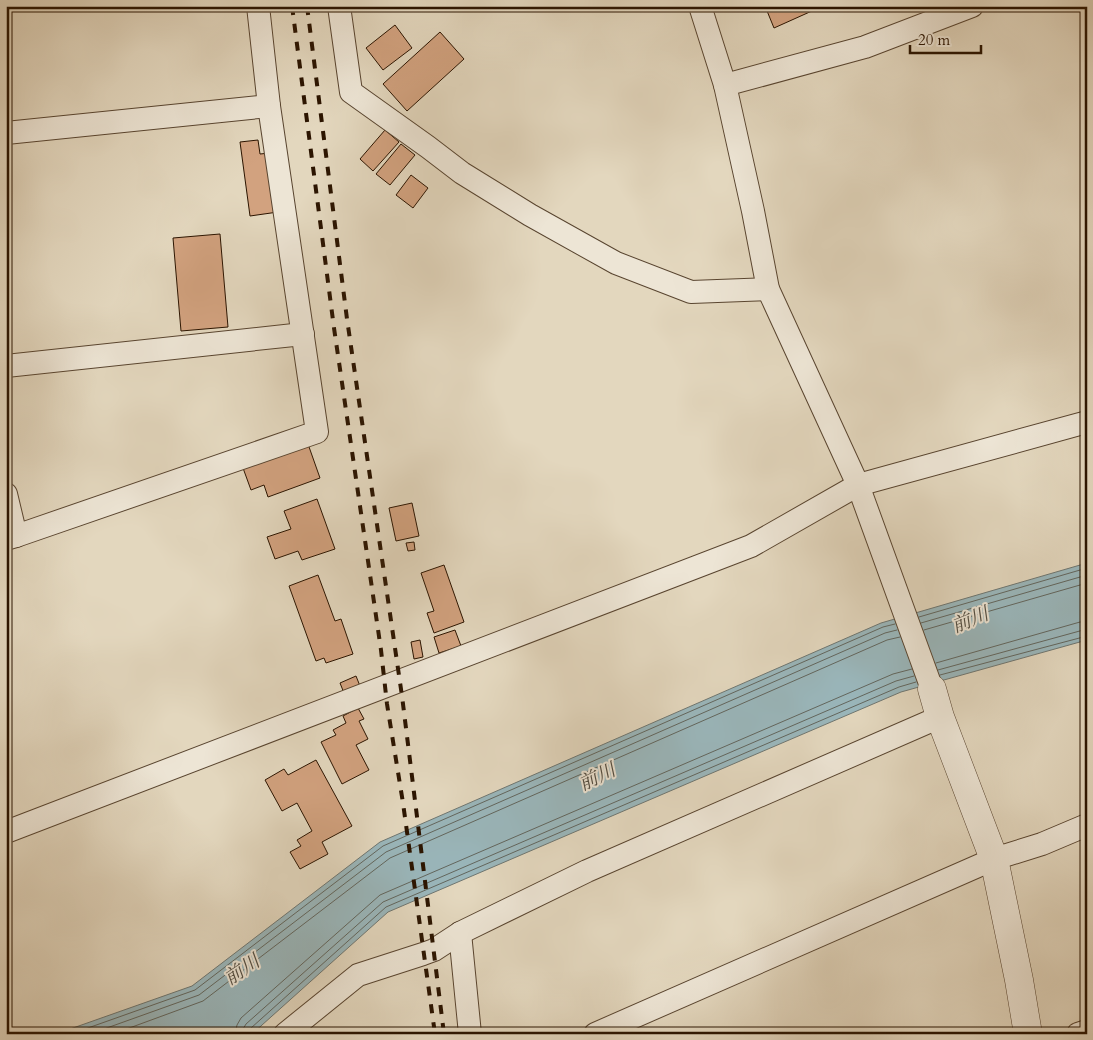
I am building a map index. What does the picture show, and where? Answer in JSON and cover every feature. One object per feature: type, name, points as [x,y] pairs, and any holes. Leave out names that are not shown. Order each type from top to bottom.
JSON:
[{"type":"street","points":[[6,494],[11,537],[318,432],[269,106],[258,6]]},
{"type":"street","points":[[338,6],[350,92],[462,173],[530,216],[616,263],[691,292],[768,289]]},
{"type":"street","points":[[700,6],[724,85],[753,211],[768,289],[858,485],[932,689],[940,717],[994,859],[1028,1034]]},
{"type":"street","points":[[724,85],[865,47],[972,6]]},
{"type":"street","points":[[6,133],[269,106]]},
{"type":"street","points":[[6,366],[303,334]]},
{"type":"street","points":[[6,832],[751,546],[858,485],[1087,422]]},
{"type":"street","points":[[285,1034],[358,975],[434,950],[460,933],[587,871],[940,717]]},
{"type":"street","points":[[595,1034],[994,859],[1042,844],[1087,825]]},
{"type":"street","points":[[460,933],[470,1034]]},
{"type":"street","points":[[1078,1034],[1087,1031]]},
{"type":"water","name":"前川","points":[[1087,563],[1087,640],[901,692],[388,912],[252,1034],[56,1034],[192,986],[380,842],[881,623]]},
{"type":"building","points":[[765,6],[823,6],[774,28]]},
{"type":"building","points":[[395,25],[412,48],[383,70],[366,48]]},
{"type":"building","points":[[440,32],[464,59],[407,111],[383,84]]},
{"type":"building","points":[[385,130],[399,142],[373,171],[360,159]]},
{"type":"building","points":[[258,140],[260,154],[270,153],[278,212],[250,216],[240,142]]},
{"type":"building","points":[[401,144],[415,155],[390,185],[376,174]]},
{"type":"building","points":[[411,175],[428,188],[413,208],[396,195]]},
{"type":"building","points":[[220,234],[228,327],[181,331],[173,238]]},
{"type":"building","points":[[308,444],[320,478],[268,497],[264,485],[251,490],[243,468]]},
{"type":"building","points":[[317,499],[335,549],[302,560],[298,551],[275,559],[267,537],[291,529],[284,511]]},
{"type":"building","points":[[412,503],[419,536],[396,541],[389,508]]},
{"type":"building","points":[[414,542],[415,550],[408,551],[406,543]]},
{"type":"building","points":[[444,565],[464,622],[434,633],[427,613],[434,611],[421,573]]},
{"type":"building","points":[[318,575],[335,621],[341,619],[353,654],[326,663],[324,658],[316,661],[289,586]]},
{"type":"building","points":[[455,630],[461,646],[439,653],[434,637]]},
{"type":"building","points":[[420,640],[423,657],[414,659],[411,642]]},
{"type":"building","points":[[356,676],[360,686],[344,693],[340,683]]},
{"type":"building","points":[[358,708],[364,719],[359,721],[368,739],[356,745],[369,770],[342,784],[321,742],[336,735],[333,730],[346,723],[343,716]]},
{"type":"building","points":[[316,760],[352,826],[322,842],[328,854],[300,869],[290,852],[301,846],[297,840],[312,831],[297,803],[282,811],[265,780],[284,769],[288,775]]},
{"type":"railway","points":[[292,6],[334,328],[435,1034]]},
{"type":"railway","points":[[307,6],[347,319],[402,696],[444,1034]]}]
